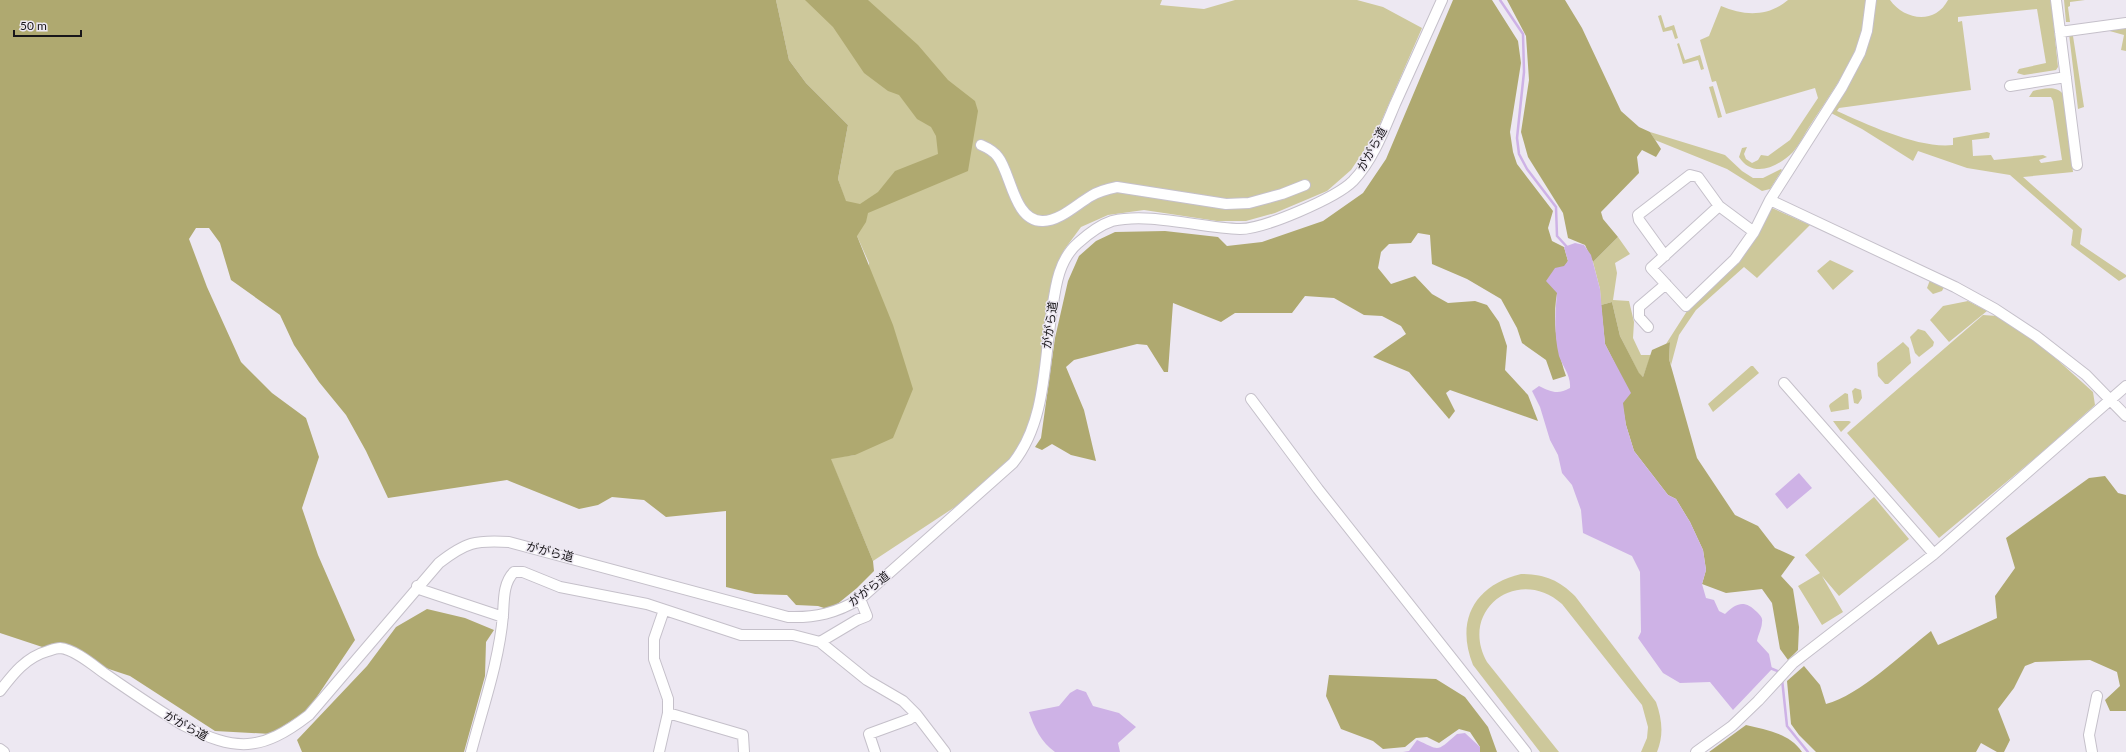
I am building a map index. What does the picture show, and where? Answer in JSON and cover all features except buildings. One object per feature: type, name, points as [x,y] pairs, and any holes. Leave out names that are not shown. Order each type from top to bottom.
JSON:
[{"type":"street","name":"ががら道","points":[[0,691],[16,670],[37,654],[59,648],[80,656],[156,710],[210,739],[232,747],[263,743],[284,735],[309,715],[417,586],[439,563],[460,547],[481,540],[509,542],[788,616],[805,618],[832,613],[860,599],[1013,464],[1021,453],[1033,428],[1040,398],[1059,272],[1076,244],[1098,228],[1111,222],[1139,219],[1241,229],[1272,221],[1332,197],[1353,181],[1376,147],[1442,0]]},
{"type":"street","points":[[1719,206],[1651,268],[1686,306],[1735,259],[1754,232],[1770,200],[1842,87],[1860,53],[1867,31],[1871,0]]},
{"type":"street","points":[[2056,0],[2077,164]]},
{"type":"street","points":[[2060,32],[2126,23]]},
{"type":"street","points":[[2010,86],[2066,77]]},
{"type":"street","points":[[981,145],[990,148],[1004,165],[1014,196],[1020,205],[1036,220],[1044,221],[1061,215],[1092,195],[1117,187],[1226,204],[1249,203],[1282,194],[1305,185]]},
{"type":"street","points":[[1665,256],[1639,220],[1638,215],[1690,175],[1698,177],[1719,206],[1754,232]]},
{"type":"street","points":[[1770,200],[1955,287],[1995,309],[2036,336],[2086,375],[2126,416]]},
{"type":"street","points":[[1648,327],[1639,317],[1639,307],[1666,284]]},
{"type":"street","points":[[1784,383],[1934,554]]},
{"type":"street","points":[[1696,752],[1732,726],[1787,670],[1934,554],[2126,386]]},
{"type":"street","points":[[1251,399],[1318,489],[1526,752]]},
{"type":"street","points":[[471,752],[492,678],[503,617],[507,579],[514,572],[523,572],[560,586],[647,604],[741,635],[793,635],[820,642],[867,680],[903,701],[916,714],[945,752]]},
{"type":"street","points":[[417,586],[422,590],[503,617]]},
{"type":"street","points":[[820,642],[857,620],[867,616],[860,599]]},
{"type":"street","points":[[659,752],[668,713],[668,699],[654,659],[654,639],[664,610]]},
{"type":"street","points":[[2092,752],[2089,735],[2097,696]]},
{"type":"street","points":[[668,713],[743,735],[744,752]]},
{"type":"street","points":[[875,752],[869,734],[910,719],[916,714]]},
{"type":"street","points":[[0,749],[4,752]]},
{"type":"shaded area","points":[[0,0],[776,0],[789,60],[806,83],[848,125],[838,179],[846,201],[860,204],[878,192],[895,171],[938,154],[936,136],[931,127],[917,119],[899,95],[888,91],[864,73],[833,27],[805,0],[868,0],[918,45],[948,80],[975,101],[978,111],[968,171],[868,213],[866,222],[857,236],[893,325],[913,389],[893,438],[855,455],[831,459],[873,561],[874,571],[857,588],[830,610],[818,606],[796,605],[787,595],[755,594],[726,587],[726,511],[666,517],[644,500],[612,497],[598,505],[579,509],[507,480],[388,498],[366,451],[346,415],[319,382],[294,345],[280,315],[231,280],[220,243],[209,228],[196,228],[189,239],[207,287],[241,362],[272,393],[306,418],[319,457],[302,508],[318,555],[355,640],[308,710],[271,734],[215,731],[130,676],[0,633]]},
{"type":"shaded area","points":[[776,0],[1162,0],[1160,5],[1204,9],[1235,0],[1357,0],[1383,7],[1422,28],[1377,131],[1351,170],[1327,191],[1275,213],[1246,221],[1217,221],[1144,210],[1108,215],[1081,227],[1064,250],[1054,280],[1038,428],[1005,474],[873,561],[830,458],[855,455],[869,263],[857,236],[838,179],[848,125],[806,83],[789,60]]},
{"type":"shaded area","points":[[1453,0],[1492,0],[1518,41],[1521,63],[1510,132],[1513,152],[1517,164],[1553,211],[1548,228],[1552,241],[1564,247],[1568,261],[1559,284],[1555,308],[1557,342],[1566,376],[1553,380],[1546,360],[1522,343],[1517,328],[1501,299],[1467,279],[1432,264],[1430,235],[1418,233],[1411,243],[1389,244],[1381,252],[1378,268],[1391,284],[1415,276],[1432,294],[1448,303],[1475,301],[1487,305],[1499,322],[1507,346],[1505,370],[1528,395],[1538,421],[1450,390],[1446,393],[1455,411],[1449,419],[1409,372],[1373,357],[1406,334],[1401,326],[1382,316],[1364,315],[1334,298],[1305,296],[1292,313],[1235,313],[1221,322],[1173,303],[1168,372],[1164,372],[1147,345],[1137,344],[1074,360],[1066,367],[1084,410],[1096,461],[1071,455],[1052,444],[1042,450],[1035,447],[1041,438],[1055,338],[1068,281],[1079,256],[1096,241],[1115,232],[1165,231],[1218,237],[1227,246],[1262,242],[1323,221],[1363,193],[1386,159]]},
{"type":"shaded area","points":[[1507,0],[1565,0],[1582,28],[1621,111],[1639,127],[1650,132],[1661,149],[1656,157],[1642,150],[1637,157],[1639,173],[1601,212],[1603,219],[1618,237],[1593,262],[1585,245],[1568,238],[1563,213],[1528,157],[1521,132],[1529,80],[1526,36]]},
{"type":"shaded area","points":[[1788,0],[1866,0],[1863,24],[1852,58],[1793,152],[1773,166],[1758,169],[1751,168],[1739,157],[1742,148],[1747,147],[1744,154],[1746,159],[1752,163],[1758,160],[1761,155],[1768,156],[1790,140],[1818,98],[1815,88],[1726,114],[1716,81],[1712,82],[1700,40],[1709,36],[1721,6],[1738,12],[1756,13],[1772,10]]},
{"type":"shaded area","points":[[1874,0],[1890,0],[1903,12],[1919,17],[1928,16],[1935,13],[1942,8],[1948,0],[2051,0],[2058,67],[2056,70],[2024,75],[2017,73],[2019,69],[2046,63],[2037,9],[1958,17],[1958,22],[1962,21],[1971,90],[1839,108],[1837,111],[1894,135],[1925,143],[1953,145],[1953,138],[1987,132],[1990,133],[1989,138],[1972,140],[1973,156],[1991,155],[1994,160],[2043,155],[2047,157],[2039,160],[2041,163],[2062,160],[2053,101],[2051,97],[2029,97],[2033,91],[2040,89],[2057,89],[2063,94],[2073,172],[2023,177],[2082,229],[2080,244],[2126,275],[2126,277],[2119,281],[2071,245],[2073,230],[2010,175],[1967,168],[1918,151],[1913,161],[1862,129],[1829,112],[1842,93]]},
{"type":"shaded area","points":[[2064,0],[2085,0],[2070,2],[2070,6],[2068,7],[2070,22],[2066,22]]},
{"type":"shaded area","points":[[1661,15],[1665,28],[1674,25],[1678,38],[1675,39],[1672,30],[1663,32],[1658,16]]},
{"type":"shaded area","points":[[2126,28],[2126,51],[2121,50],[2124,35],[2106,30]]},
{"type":"shaded area","points":[[2069,34],[2073,36],[2084,107],[2078,109]]},
{"type":"shaded area","points":[[1679,43],[1685,60],[1700,55],[1704,69],[1701,70],[1698,60],[1683,64],[1677,44]]},
{"type":"shaded area","points":[[1713,86],[1722,117],[1718,118],[1709,87]]},
{"type":"shaded area","points":[[1650,132],[1725,155],[1742,171],[1753,178],[1763,178],[1781,169],[1782,170],[1770,189],[1762,191],[1727,169],[1655,140]]},
{"type":"shaded area","points":[[1772,208],[1810,225],[1757,278],[1744,267],[1696,310],[1679,335],[1671,365],[1669,359],[1670,342],[1666,344],[1689,308],[1753,238]]},
{"type":"shaded area","points":[[1618,237],[1630,254],[1615,263],[1617,273],[1613,300],[1629,301],[1634,322],[1633,338],[1641,355],[1651,355],[1643,377],[1639,374],[1620,336],[1612,302],[1601,305],[1600,289],[1593,262]]},
{"type":"shaded area","points":[[1575,243],[1584,245],[1591,255],[1600,289],[1605,344],[1631,393],[1623,403],[1626,425],[1634,451],[1668,495],[1676,499],[1690,522],[1703,550],[1706,570],[1702,584],[1706,598],[1714,600],[1719,611],[1725,614],[1737,605],[1745,604],[1753,608],[1762,618],[1757,641],[1769,654],[1772,669],[1733,710],[1710,682],[1680,683],[1663,673],[1638,638],[1641,632],[1640,572],[1632,556],[1583,533],[1581,510],[1572,485],[1562,473],[1558,455],[1550,440],[1540,407],[1532,391],[1539,386],[1554,392],[1570,388],[1569,379],[1559,356],[1556,340],[1555,317],[1557,293],[1546,281],[1555,268],[1564,266],[1568,261],[1564,247]]},
{"type":"shaded area","points":[[1830,260],[1854,271],[1833,290],[1817,271]]},
{"type":"shaded area","points":[[1930,280],[1944,287],[1942,291],[1933,294],[1927,288]]},
{"type":"shaded area","points":[[1968,301],[1987,311],[1949,342],[1930,320],[1943,306]]},
{"type":"shaded area","points":[[1612,302],[1620,336],[1639,373],[1643,377],[1652,350],[1670,342],[1669,359],[1697,458],[1735,515],[1758,526],[1775,548],[1795,557],[1781,576],[1793,589],[1799,627],[1798,650],[1788,660],[1780,649],[1772,603],[1762,589],[1726,593],[1702,584],[1706,570],[1703,550],[1690,522],[1676,499],[1668,495],[1634,451],[1626,425],[1615,364],[1605,344],[1601,305]]},
{"type":"shaded area","points":[[1983,315],[1997,316],[2042,346],[2093,392],[2095,405],[2040,454],[1939,538],[1847,433]]},
{"type":"shaded area","points":[[1918,329],[1925,331],[1934,342],[1933,346],[1919,357],[1915,353],[1910,337]]},
{"type":"shaded area","points":[[1903,342],[1909,348],[1911,363],[1888,384],[1885,384],[1878,376],[1877,363]]},
{"type":"shaded area","points":[[1751,366],[1753,366],[1759,373],[1713,412],[1708,404]]},
{"type":"shaded area","points":[[1855,388],[1861,390],[1862,398],[1858,404],[1854,403],[1852,391]]},
{"type":"shaded area","points":[[1845,393],[1848,394],[1849,409],[1831,412],[1829,406],[1830,404]]},
{"type":"shaded area","points":[[1833,421],[1849,421],[1851,422],[1841,432]]},
{"type":"shaded area","points":[[1799,473],[1812,488],[1787,509],[1775,494]]},
{"type":"shaded area","points":[[2105,476],[2118,493],[2126,495],[2126,711],[2110,711],[2105,700],[2120,686],[2117,672],[2090,660],[2035,662],[2025,666],[2014,688],[1998,709],[2010,740],[2004,752],[1997,752],[1981,743],[1976,752],[1816,752],[1799,735],[1791,724],[1787,681],[1804,666],[1820,685],[1826,704],[1853,692],[1867,683],[1931,631],[1938,645],[1997,618],[1995,596],[2015,568],[2006,538],[2089,478]]},
{"type":"shaded area","points":[[1874,497],[1909,539],[1839,596],[1822,576],[1843,612],[1822,625],[1798,586],[1820,573],[1805,555]]},
{"type":"shaded area","points":[[1521,574],[1537,575],[1551,579],[1569,590],[1656,702],[1660,715],[1661,727],[1661,739],[1657,752],[1641,752],[1647,738],[1648,727],[1642,705],[1562,604],[1545,593],[1528,589],[1511,592],[1497,599],[1486,611],[1480,626],[1480,643],[1487,662],[1559,752],[1540,752],[1473,665],[1468,649],[1466,633],[1468,619],[1473,607],[1481,596],[1492,587],[1505,579]]},
{"type":"shaded area","points":[[427,609],[465,618],[494,630],[486,642],[485,676],[464,752],[302,752],[297,740],[367,666],[396,627]]},
{"type":"shaded area","points":[[1329,675],[1436,679],[1465,697],[1488,727],[1497,752],[1480,752],[1480,747],[1470,732],[1459,729],[1439,743],[1427,737],[1416,738],[1405,747],[1383,749],[1373,741],[1341,729],[1326,696]]},
{"type":"shaded area","points":[[1077,689],[1086,692],[1093,706],[1119,713],[1136,727],[1118,743],[1120,752],[1055,752],[1042,739],[1029,712],[1059,706],[1070,693]]},
{"type":"shaded area","points":[[1746,725],[1784,736],[1791,740],[1802,752],[1709,752]]},
{"type":"shaded area","points":[[1465,733],[1480,747],[1480,752],[1403,752],[1409,751],[1417,740],[1438,748],[1457,734]]},
{"type":"waterway","points":[[1500,0],[1523,34],[1524,72],[1517,138],[1519,154],[1527,169],[1556,207],[1557,236],[1568,248]]},
{"type":"waterway","points":[[1770,668],[1780,672]]},
{"type":"waterway","points":[[1782,679],[1787,726],[1808,752]]}]
